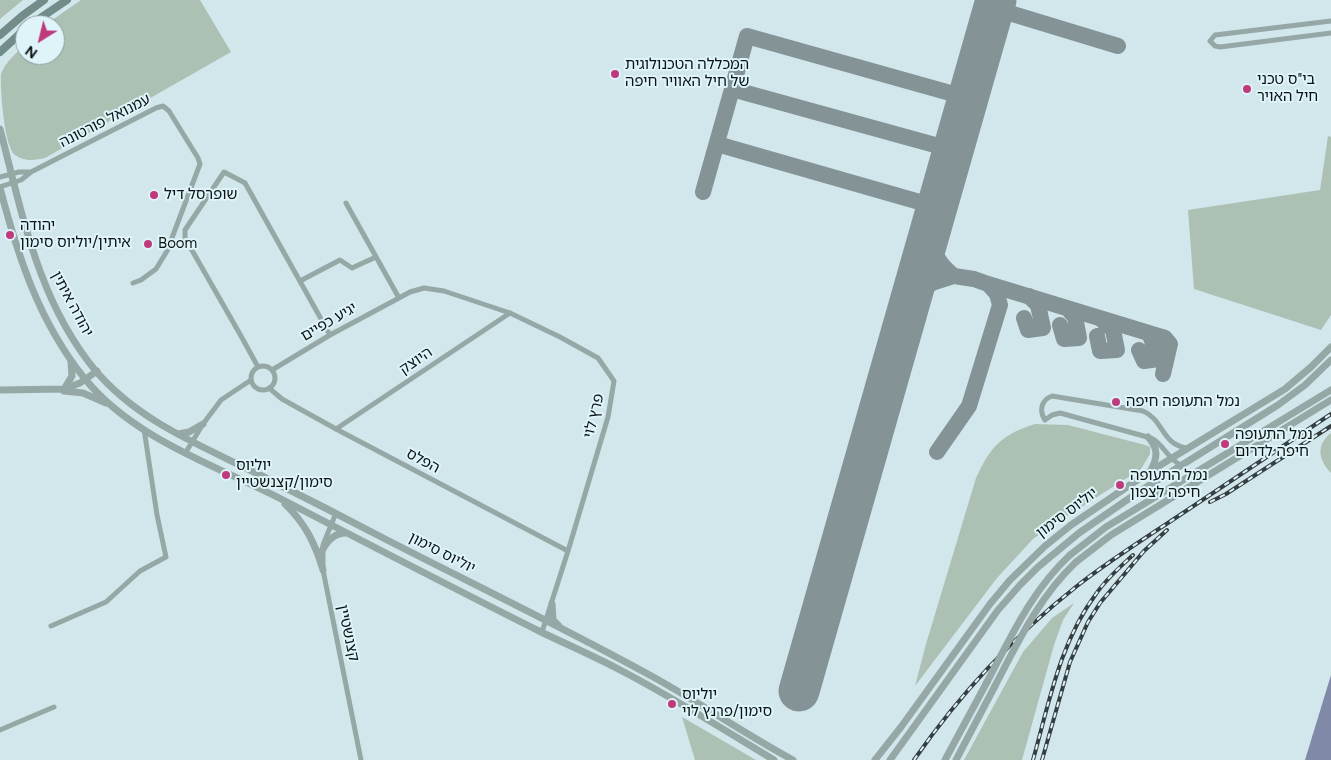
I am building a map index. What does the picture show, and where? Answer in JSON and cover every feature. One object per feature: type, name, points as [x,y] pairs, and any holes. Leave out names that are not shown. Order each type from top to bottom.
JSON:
[{"type":"main road","points":[[0,35],[44,0]]},
{"type":"main road","points":[[45,15],[67,0]]},
{"type":"main road","points":[[0,52],[15,38]]},
{"type":"street","points":[[1331,21],[1215,35],[1210,41],[1215,46],[1220,47],[1331,33]]},
{"type":"street","name":"עמנואל פורטונה","points":[[13,184],[27,177],[31,172],[156,108],[163,106],[170,111],[200,164],[167,251],[156,269],[141,280],[133,283]]},
{"type":"street","name":"יהודה איתין","points":[[0,129],[13,184],[40,275],[50,298],[74,340],[96,371]]},
{"type":"street","name":"עמנואל פורטונה","points":[[0,177],[25,171],[31,172]]},
{"type":"street","points":[[258,367],[185,238],[185,230],[224,172],[245,182],[330,335]]},
{"type":"street","points":[[0,187],[13,184]]},
{"type":"street","name":"יהודה איתין","points":[[0,187],[26,277],[48,322],[85,379]]},
{"type":"street","points":[[346,203],[398,298]]},
{"type":"street","points":[[300,281],[340,260],[352,268],[376,257]]},
{"type":"street","name":"פרץ לוי","points":[[398,298],[424,288],[444,291],[510,313],[598,358],[614,381],[608,417],[542,632]]},
{"type":"street","name":"יגיע כפיים","points":[[272,370],[330,335],[398,298]]},
{"type":"street","name":"היוצק","points":[[336,429],[510,313]]},
{"type":"street","name":"יוליוס סימון","points":[[875,760],[886,748],[990,604],[1010,580],[1040,551],[1071,525],[1171,458],[1285,389],[1331,347]]},
{"type":"street","points":[[64,389],[69,383],[73,372],[68,355]]},
{"type":"street","name":"יוליוס סימון","points":[[890,760],[998,610],[1020,585],[1055,551],[1137,492],[1278,405],[1305,385],[1331,360]]},
{"type":"street","points":[[265,366],[272,370],[275,378],[272,386],[265,390],[258,389],[251,380],[252,372],[258,367],[265,366]]},
{"type":"street","points":[[56,390],[73,386],[96,371]]},
{"type":"street","name":"יוליוס סימון","points":[[96,371],[130,405],[176,434],[546,621],[656,679],[793,760]]},
{"type":"street","name":"יוליוס סימון","points":[[85,379],[114,407],[144,429],[542,632],[621,670],[774,760]]},
{"type":"street","points":[[186,452],[203,424],[221,400],[251,380]]},
{"type":"street","name":"הפלס","points":[[269,388],[282,399],[336,429],[568,552]]},
{"type":"street","points":[[0,390],[56,390],[83,393],[114,407]]},
{"type":"street","points":[[945,760],[1029,604],[1046,580],[1070,555],[1106,527],[1331,390]]},
{"type":"street","points":[[1181,465],[1171,458],[1159,442],[1148,437],[1060,413],[1052,415],[1045,420],[1042,413],[1042,404],[1044,400],[1052,396],[1143,411],[1151,415],[1170,442],[1179,447],[1187,448]]},
{"type":"street","points":[[956,760],[1037,608],[1053,586],[1076,562],[1111,535],[1331,400]]},
{"type":"street","points":[[176,434],[190,432],[203,424]]},
{"type":"street","points":[[51,626],[106,602],[140,571],[166,557],[157,515],[144,429]]},
{"type":"street","points":[[1148,437],[1155,447],[1157,458],[1150,472]]},
{"type":"street","points":[[277,497],[305,526],[315,544],[323,570]]},
{"type":"street","name":"קצנשטיין","points":[[336,514],[324,539],[322,551],[323,570],[361,760]]},
{"type":"street","points":[[322,551],[333,536],[340,533],[349,534]]},
{"type":"street","points":[[533,615],[542,615],[552,604]]},
{"type":"street","points":[[552,604],[553,620],[563,630]]},
{"type":"street","points":[[0,730],[54,707]]},
{"type":"green space","points":[[0,0],[23,0],[0,19]]},
{"type":"green space","points":[[81,0],[200,0],[231,52],[45,158],[26,160],[15,155],[8,141],[2,103],[1,74],[15,55],[15,65],[65,65],[65,15],[59,15]]},
{"type":"green space","points":[[1328,136],[1331,137],[1331,315],[1321,330],[1194,289],[1188,210],[1320,190]]},
{"type":"green space","points":[[1035,424],[1068,425],[1145,445],[1150,447],[1150,454],[1141,469],[1033,539],[997,578],[915,686],[976,478],[998,443],[1005,437]]},
{"type":"green space","points":[[1331,433],[1331,473],[1323,463],[1320,452],[1323,442]]},
{"type":"green space","points":[[1074,603],[1063,620],[1054,645],[1022,760],[964,760],[1023,652],[1052,618]]},
{"type":"green space","points":[[682,717],[756,760],[695,760]]},
{"type":"water","points":[[1331,675],[1331,760],[1305,760]]},
{"type":"taxiway","points":[[993,8],[1118,46]]},
{"type":"taxiway","points":[[703,192],[747,36],[968,98]]},
{"type":"taxiway","points":[[732,89],[953,150]]},
{"type":"taxiway","points":[[717,144],[937,207]]},
{"type":"taxiway","points":[[929,235],[937,258],[954,276]]},
{"type":"taxiway","points":[[910,303],[920,290],[932,283],[954,276],[974,279],[988,284],[997,294],[1000,305],[969,406],[937,452]]},
{"type":"taxiway","points":[[988,284],[1165,338],[1170,344],[1163,374]]},
{"type":"taxiway","points":[[1024,318],[1028,330],[1043,328],[1038,305],[1029,296]]},
{"type":"taxiway","points":[[1060,325],[1064,339],[1079,338],[1075,317],[1067,308]]},
{"type":"taxiway","points":[[1097,336],[1100,351],[1117,350],[1113,330],[1100,318]]},
{"type":"taxiway","points":[[1139,350],[1144,361],[1159,359],[1149,333]]},
{"type":"runway","points":[[799,691],[996,0]]},
{"type":"railway","points":[[914,760],[950,712],[989,667],[1054,605],[1116,558],[1331,414]]},
{"type":"railway","points":[[1210,502],[1226,494],[1331,426]]},
{"type":"railway","points":[[1042,760],[1070,662],[1088,622],[1100,603],[1144,551],[1167,530]]},
{"type":"railway","points":[[1033,760],[1050,695],[1073,632],[1100,589],[1113,573],[1133,555]]},
{"type":"place","name":"המכללה הטכנולוגית של חיל האוויר חיפה","points":[[615,74]]},
{"type":"place","name":"בי\"ס טכני חיל האויר","points":[[1247,89]]},
{"type":"place","name":"שופרסל דיל","points":[[154,195]]},
{"type":"place","name":"יהודה איתין/יוליוס סימון","points":[[10,235]]},
{"type":"place","name":"Boom","points":[[148,244]]},
{"type":"place","name":"נמל התעופה חיפה","points":[[1116,402]]},
{"type":"place","name":"נמל התעופה חיפה לדרום","points":[[1225,444]]},
{"type":"place","name":"יוליוס סימון/קצנשטיין","points":[[226,475]]},
{"type":"place","name":"נמל התעופה חיפה לצפון","points":[[1120,485]]},
{"type":"place","name":"יוליוס סימון/פרנץ לוי","points":[[672,704]]}]
